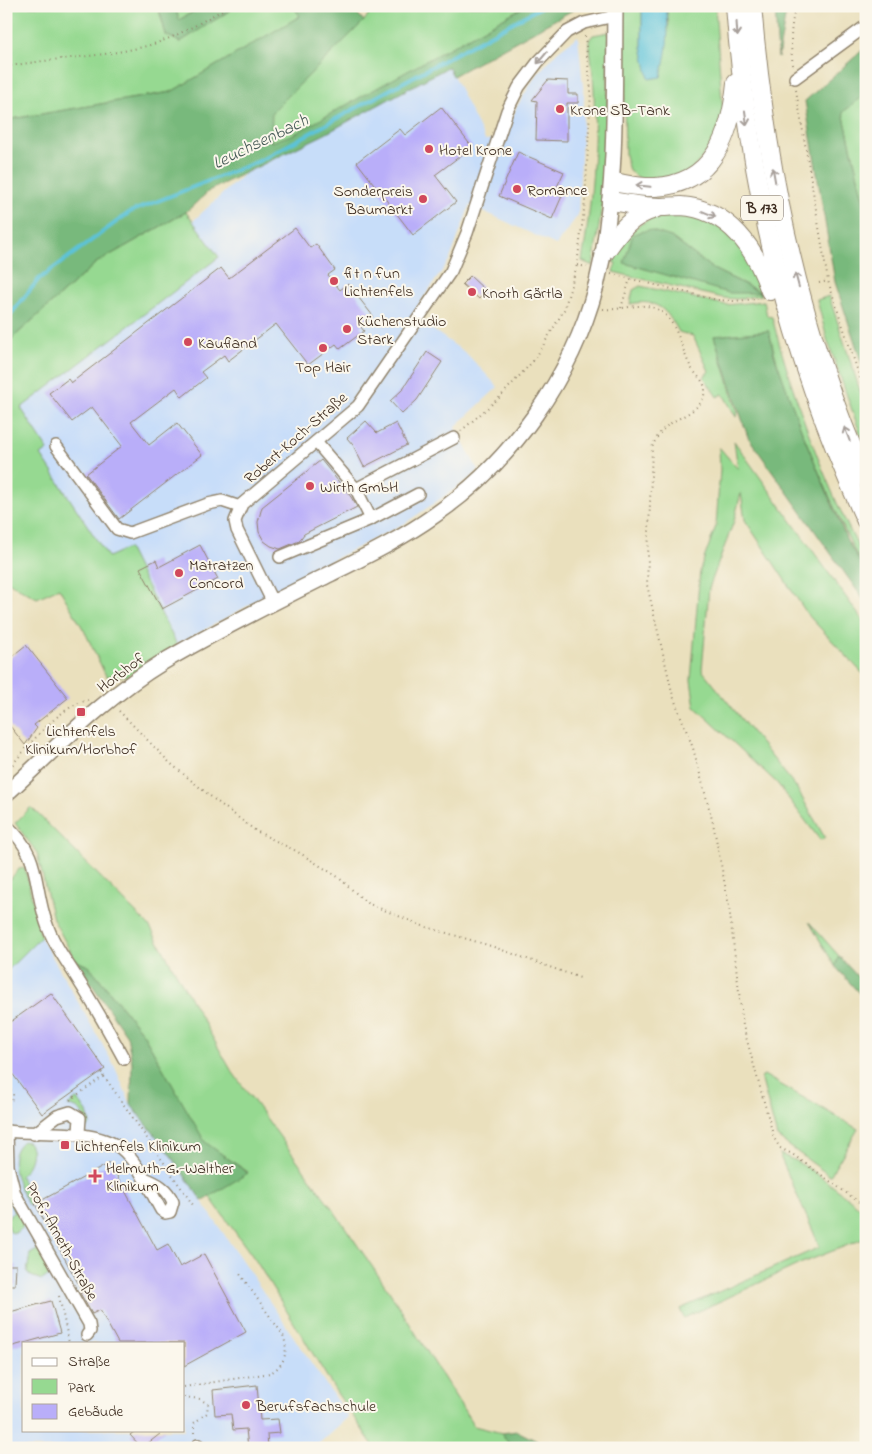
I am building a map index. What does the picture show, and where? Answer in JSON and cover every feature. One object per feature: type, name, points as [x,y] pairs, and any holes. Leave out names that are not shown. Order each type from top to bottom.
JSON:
[{"type":"highway","name":"B 173","points":[[735,6],[738,53],[756,180],[775,268],[801,360],[841,466],[866,521]]},
{"type":"highway","name":"B 173","points":[[752,6],[760,81],[773,170],[791,257],[830,391],[866,479]]},
{"type":"highway","points":[[613,182],[654,188],[676,183],[705,168],[727,134],[734,98],[738,53]]},
{"type":"highway","points":[[611,200],[634,205],[689,208],[715,216],[746,241],[762,266],[773,298],[801,360]]},
{"type":"highway","points":[[603,256],[630,220],[642,213],[662,207]]},
{"type":"main road","name":"Horbhof","points":[[6,794],[63,742],[141,677],[192,645],[398,538],[435,516],[466,492],[523,432],[544,400],[578,339],[590,307],[603,256],[613,182],[616,86],[615,11]]},
{"type":"street","name":"Robert-Koch-Straße","points":[[273,603],[237,530],[235,521],[240,507],[358,406],[451,271],[467,233],[507,111],[519,87],[556,40],[581,24],[615,11]]},
{"type":"street","points":[[795,78],[866,26]]},
{"type":"street","points":[[356,489],[454,438]]},
{"type":"street","points":[[316,442],[356,489],[371,518]]},
{"type":"street","points":[[56,446],[117,529],[130,534],[208,504],[222,501],[240,507]]},
{"type":"street","points":[[280,557],[371,518],[418,494]]},
{"type":"street","points":[[6,825],[24,842],[32,860],[45,920],[53,940],[107,1026],[124,1060]]},
{"type":"street","points":[[34,1134],[58,1116],[70,1112],[80,1118],[79,1132],[75,1135]]},
{"type":"street","name":"Prof.-Arneth-Straße","points":[[87,1335],[90,1332],[89,1324],[15,1194],[8,1166],[7,1131],[34,1134],[88,1134],[112,1142],[129,1156],[144,1178],[161,1210]]},
{"type":"path","points":[[6,67],[96,56],[151,45],[185,31],[228,6]]},
{"type":"path","points":[[796,6],[792,20],[791,48],[828,281],[866,396]]},
{"type":"path","points":[[454,438],[499,398],[535,359],[564,310],[577,264],[585,202],[591,91],[581,24]]},
{"type":"path","points":[[577,264],[590,268]]},
{"type":"path","points":[[611,274],[717,300],[765,299]]},
{"type":"path","points":[[621,309],[630,279]]},
{"type":"path","points":[[819,283],[828,281]]},
{"type":"path","points":[[590,307],[621,309],[638,306],[651,307],[665,315],[674,328],[688,361],[705,390],[704,398],[698,405],[668,424],[657,434],[652,448],[648,585],[673,696],[695,756],[723,866],[743,1026],[774,1138],[780,1148],[792,1154],[866,1207]]},
{"type":"path","points":[[126,716],[170,763],[222,805],[256,831],[298,852],[338,878],[367,903],[423,926],[491,946],[583,979]]},
{"type":"path","points":[[104,1076],[193,1205]]},
{"type":"path","points":[[6,1081],[13,1095],[11,1102],[6,1104]]},
{"type":"path","points":[[60,1274],[57,1288],[69,1342]]},
{"type":"path","points":[[185,1387],[270,1373],[278,1369],[283,1361],[286,1342],[283,1335],[240,1274]]},
{"type":"path","points":[[185,1397],[200,1399],[208,1404],[207,1413],[192,1427],[197,1446]]},
{"type":"shaded area","points":[[578,36],[584,97],[578,215],[556,245],[470,205],[450,259],[412,315],[467,354],[498,387],[455,427],[478,470],[472,477],[404,524],[318,567],[177,645],[128,549],[108,557],[41,455],[48,450],[21,408],[219,257],[193,221],[244,174],[325,134],[449,67],[485,140],[505,139],[516,108],[535,77],[557,52]]},
{"type":"shaded area","name":"Helmuth-G.-Walther Klinikum","points":[[41,937],[114,1065],[131,1105],[167,1150],[348,1417],[314,1448],[6,1448],[6,972]]},
{"type":"green space","points":[[6,6],[158,6],[166,35],[180,42],[237,6],[293,6],[301,16],[171,92],[6,120]]},
{"type":"green space","points":[[158,6],[175,6],[179,20],[203,6],[237,6],[180,42],[166,35]]},
{"type":"green space","points":[[175,6],[203,6],[179,20]]},
{"type":"green space","points":[[293,6],[351,6],[364,21],[272,112],[271,142],[294,134],[525,6],[580,6],[453,76],[448,67],[325,134],[210,190],[186,212],[96,263],[6,344],[6,120],[171,92],[300,16]]},
{"type":"green space","points":[[374,6],[525,6],[294,135],[271,142],[271,112],[364,21]]},
{"type":"green space","points":[[623,6],[642,6],[642,47],[650,79],[669,24],[666,6],[715,6],[722,102],[726,112],[721,135],[690,172],[643,181],[629,171],[625,155]]},
{"type":"green space","points":[[775,6],[787,6],[778,58]]},
{"type":"green space","points":[[609,32],[606,161],[602,206],[593,266],[582,261],[591,197],[594,154],[594,89],[589,40],[593,35]]},
{"type":"green space","points":[[866,47],[866,94],[843,112],[866,212],[866,376],[835,282],[805,101]]},
{"type":"green space","points":[[866,94],[866,212],[843,112]]},
{"type":"green space","points":[[186,212],[219,257],[21,408],[48,450],[41,455],[108,557],[128,548],[177,645],[127,676],[106,676],[85,632],[59,588],[37,598],[6,581],[6,344],[96,263]]},
{"type":"green space","points":[[671,213],[693,216],[713,223],[731,235],[748,256],[753,267],[762,295],[737,299],[723,298],[613,272],[616,263],[613,262],[629,235],[641,224]],"holes":[[[633,234],[671,237],[713,269],[761,292]]]},
{"type":"green space","points":[[649,230],[671,237],[713,269],[762,293],[729,293],[624,263],[633,234]]},
{"type":"green space","points":[[640,286],[726,305],[764,301],[767,316],[772,317],[780,348],[812,442],[837,504],[866,561],[866,573],[852,547],[802,432],[784,382],[769,331],[714,336],[738,413],[736,417],[723,394],[717,397],[704,377],[709,371],[693,336],[679,332],[665,312],[654,304],[630,304],[633,290]]},
{"type":"green space","points":[[829,296],[866,409],[866,450],[827,339],[817,300]]},
{"type":"green space","points":[[769,331],[774,354],[802,432],[847,540],[866,573],[866,603],[748,437],[714,336]]},
{"type":"green space","points":[[734,441],[866,625],[866,677],[808,615],[745,520],[741,493],[734,521],[709,588],[702,670],[796,787],[825,838],[820,840],[777,783],[695,707],[691,680],[700,570],[716,526],[720,470],[719,447],[738,469]]},
{"type":"green space","points":[[31,807],[150,927],[231,1070],[332,1208],[389,1291],[474,1426],[502,1433],[511,1448],[375,1448],[337,1393],[256,1261],[209,1196],[248,1172],[205,1143],[144,1035],[90,967],[75,960],[53,919],[37,853],[15,823]]},
{"type":"green space","points":[[25,868],[41,937],[6,972],[6,884],[19,869]]},
{"type":"green space","points":[[809,922],[839,956],[835,966]]},
{"type":"green space","points":[[839,956],[866,986],[866,1001],[835,966]]},
{"type":"green space","points":[[75,960],[90,967],[144,1035],[205,1142],[248,1173],[202,1201],[167,1150],[131,1105],[132,1062],[127,1036]]},
{"type":"green space","points":[[764,1075],[858,1129],[830,1176],[777,1137],[761,1077]]},
{"type":"green space","points":[[77,1098],[87,1112],[90,1124],[87,1128],[80,1111],[68,1106]]},
{"type":"green space","points":[[23,1141],[28,1142],[31,1151],[29,1165],[20,1176],[34,1201],[28,1205],[17,1181],[13,1163],[17,1148]]},
{"type":"green space","points":[[779,1154],[813,1172],[866,1212],[866,1238],[802,1263],[684,1318],[680,1309],[820,1247]]},
{"type":"green space","points":[[6,1186],[24,1222],[22,1228],[15,1233],[10,1232],[6,1219],[14,1212],[6,1194]]},
{"type":"green space","points":[[39,1249],[52,1273],[42,1280],[31,1276],[27,1272],[30,1254]]},
{"type":"green space","points":[[517,1431],[551,1448],[511,1448],[502,1433]]},
{"type":"water","points":[[642,6],[666,6],[667,42],[661,77],[649,79],[642,47]]},
{"type":"building","name":"Krone SB-Tank","points":[[548,80],[568,81],[568,94],[578,94],[578,103],[567,103],[567,141],[536,140],[537,101],[532,100]]},
{"type":"building","points":[[441,107],[472,147],[435,175],[456,202],[413,235],[357,162],[400,129],[405,135]]},
{"type":"building","points":[[518,152],[564,172],[554,193],[562,196],[552,219],[499,196]]},
{"type":"building","points":[[295,228],[310,248],[316,244],[335,270],[328,275],[340,290],[348,284],[373,316],[360,326],[364,331],[340,349],[336,344],[308,365],[276,324],[228,361],[224,355],[201,372],[206,378],[182,397],[176,388],[131,422],[149,445],[177,423],[202,455],[119,519],[86,474],[122,446],[92,407],[72,422],[49,393],[68,379],[71,383],[221,268],[229,278]]},
{"type":"building","points":[[470,276],[486,291],[479,299],[462,284]]},
{"type":"building","points":[[427,352],[442,362],[417,400],[402,414],[390,401],[402,390]]},
{"type":"building","points":[[366,421],[377,433],[396,423],[407,445],[364,467],[353,445],[347,438]]},
{"type":"building","points":[[321,460],[357,507],[304,534],[299,541],[280,549],[271,546],[264,541],[259,532],[258,522],[262,507]]},
{"type":"building","name":"Matratzen Concord","points":[[200,545],[218,579],[162,609],[140,568],[156,560],[159,567]]},
{"type":"building","points":[[26,645],[68,698],[34,725],[37,728],[25,745],[6,721],[6,661]]},
{"type":"building","points":[[51,993],[105,1069],[42,1114],[6,1065],[6,1025]]},
{"type":"building","points":[[110,1163],[157,1250],[168,1244],[180,1267],[204,1254],[246,1332],[185,1365],[185,1342],[117,1342],[100,1310],[92,1314],[80,1293],[83,1292],[35,1204]]},
{"type":"building","points":[[6,1265],[16,1265],[15,1285],[6,1285]]},
{"type":"building","points":[[51,1301],[60,1333],[6,1348],[6,1313]]},
{"type":"building","points":[[257,1385],[260,1420],[278,1419],[280,1433],[267,1434],[268,1448],[248,1448],[246,1429],[233,1430],[231,1414],[215,1415],[213,1390]]},
{"type":"building","points":[[134,1432],[162,1432],[142,1448],[130,1435]]},
{"type":"waterway","name":"Leuchsenbach","points":[[6,320],[39,279],[130,212],[259,161],[543,6]]},
{"type":"place","name":"Krone SB-Tank","points":[[560,109]]},
{"type":"place","name":"Hotel Krone","points":[[429,149]]},
{"type":"place","name":"Romance","points":[[517,189]]},
{"type":"place","name":"Sonderpreis Baumarkt","points":[[423,199]]},
{"type":"place","name":"fit n fun Lichtenfels","points":[[334,281]]},
{"type":"place","name":"Knoth Gärtla","points":[[472,292]]},
{"type":"place","name":"Küchenstudio Stark","points":[[347,329]]},
{"type":"place","name":"Kaufland","points":[[188,342]]},
{"type":"place","name":"Top Hair","points":[[323,348]]},
{"type":"place","name":"Wirth GmbH","points":[[310,486]]},
{"type":"place","name":"Matratzen Concord","points":[[179,573]]},
{"type":"place","name":"Lichtenfels Klinikum/Horbhof","points":[[81,712]]},
{"type":"place","name":"Lichtenfels Klinikum","points":[[65,1145]]},
{"type":"place","name":"Helmuth-G.-Walther Klinikum","points":[[95,1176]]},
{"type":"place","name":"Berufsfachschule","points":[[246,1405]]}]
